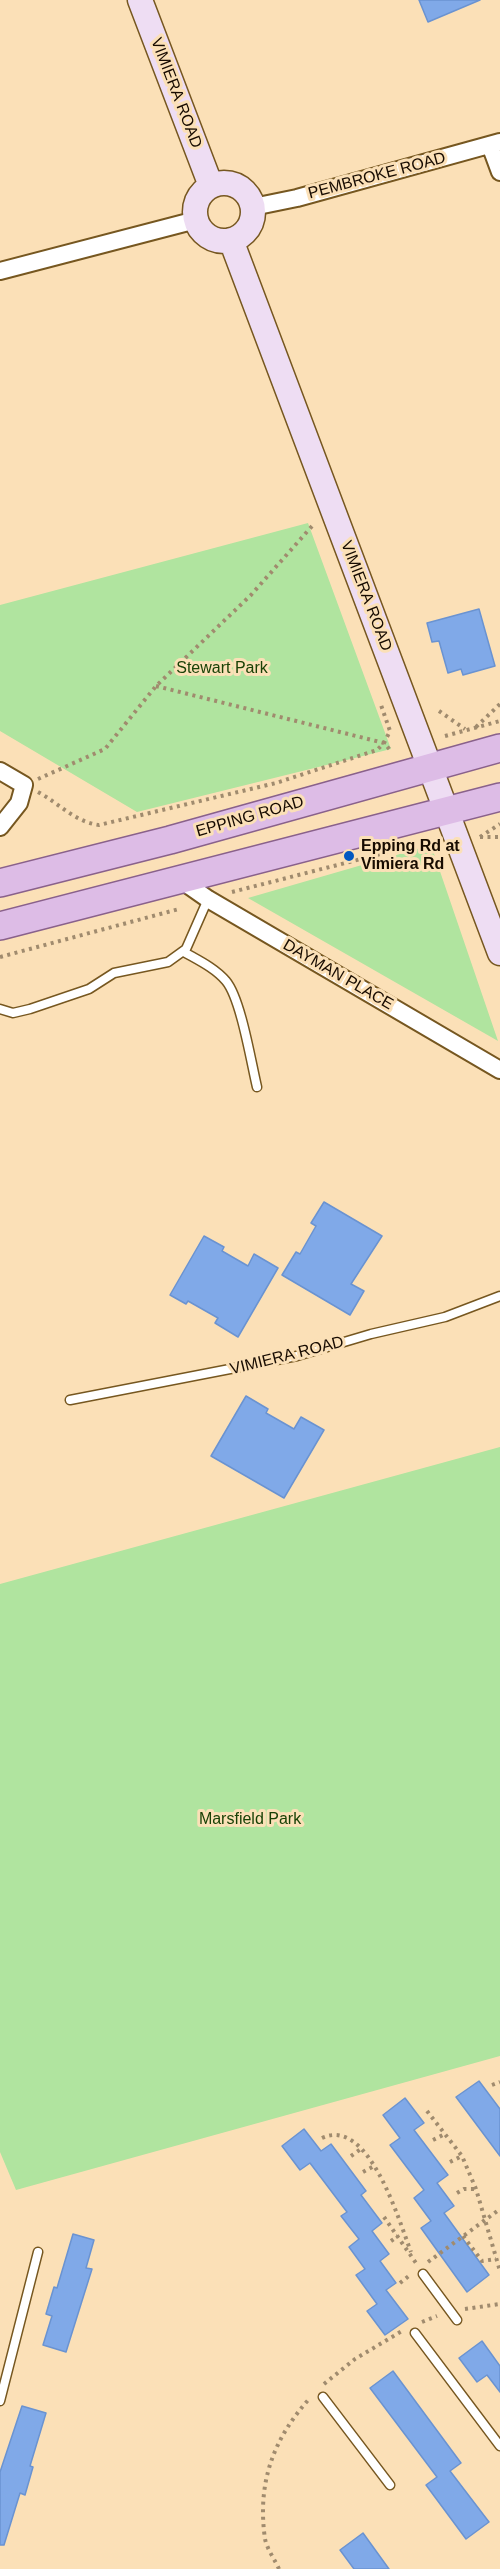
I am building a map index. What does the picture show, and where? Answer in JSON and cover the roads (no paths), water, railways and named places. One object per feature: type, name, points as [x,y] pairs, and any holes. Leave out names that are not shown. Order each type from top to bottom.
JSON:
[{"type":"main road","name":"EPPING ROAD","points":[[0,883],[170,840],[429,765],[500,748]]},
{"type":"main road","points":[[0,926],[178,878],[500,797]]},
{"type":"street","name":"VIMIERA ROAD","points":[[140,0],[211,186]]},
{"type":"street","points":[[495,143],[500,172]]},
{"type":"street","name":"PEMBROKE ROAD","points":[[253,207],[297,198],[495,143]]},
{"type":"street","points":[[229,183],[237,186],[245,191],[253,207],[250,224],[239,236],[231,240],[214,239],[200,228],[196,220],[198,200],[211,186],[229,183]]},
{"type":"street","points":[[0,271],[196,220]]},
{"type":"street","name":"VIMIERA ROAD","points":[[231,240],[448,810],[500,953]]},
{"type":"street","points":[[0,771],[24,785],[19,803],[0,827]]},
{"type":"street","name":"DAYMAN PLACE","points":[[178,878],[208,899],[500,1070]]},
{"type":"lane","points":[[0,1010],[13,1013],[30,1009],[89,989],[114,973],[168,962],[184,952],[208,899]]},
{"type":"lane","points":[[184,952],[219,975],[235,998],[257,1087]]},
{"type":"lane","name":"VIMIERA ROAD","points":[[70,1400],[297,1356],[371,1334],[445,1317],[500,1296]]},
{"type":"lane","points":[[0,2401],[38,2252]]},
{"type":"lane","points":[[421,2272],[457,2320]]},
{"type":"lane","points":[[416,2333],[500,2446]]},
{"type":"lane","points":[[323,2397],[390,2485]]},
{"type":"place","name":"Epping Rd at Vimiera Rd","points":[[349,856]]},
{"type":"park label","name":"Stewart Park","points":[[222,669]]},
{"type":"park label","name":"Marsfield Park","points":[[250,1820]]}]
